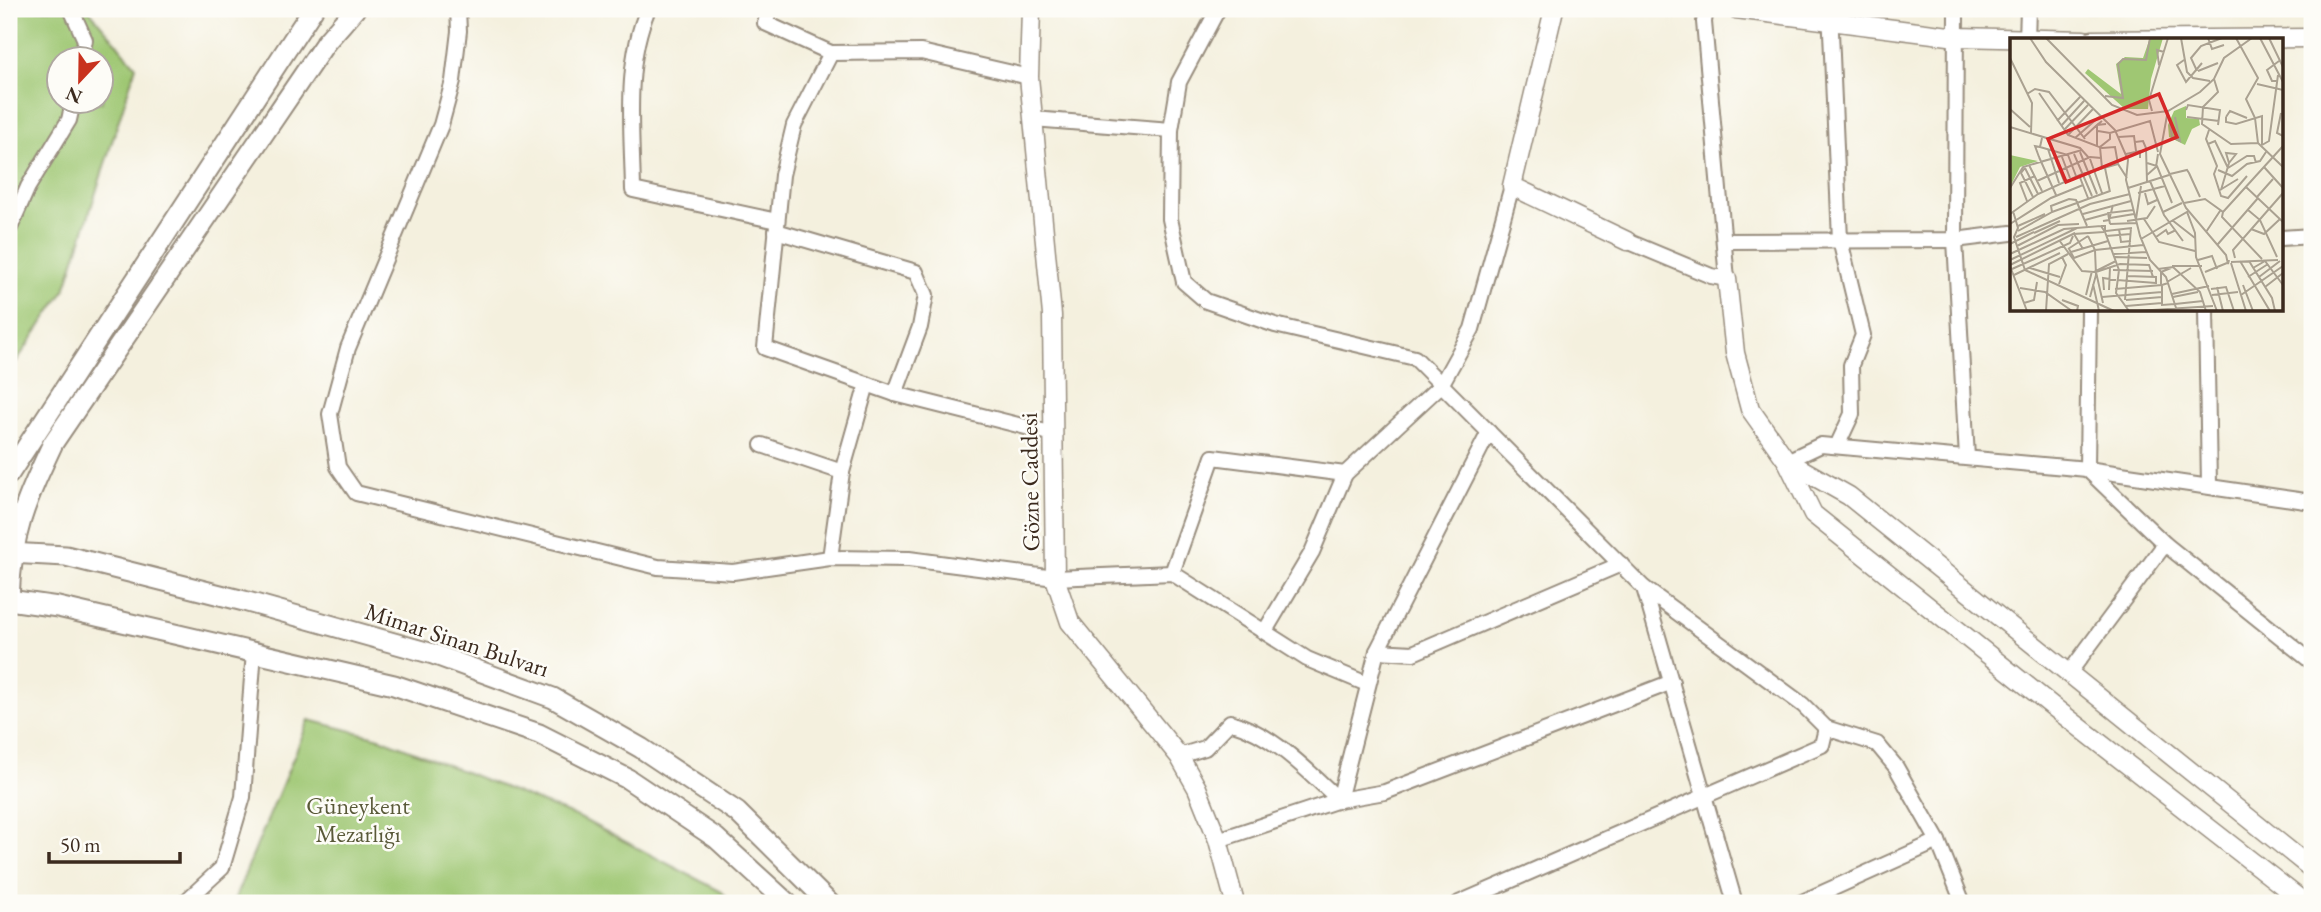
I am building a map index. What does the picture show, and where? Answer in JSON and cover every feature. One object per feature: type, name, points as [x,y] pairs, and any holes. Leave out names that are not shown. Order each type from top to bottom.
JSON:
[{"type":"main road","points":[[9,474],[313,9]]},
{"type":"main road","points":[[355,9],[326,42],[53,443],[25,503],[10,553],[9,600],[58,607],[394,685],[539,734],[628,779],[716,838],[787,903]]},
{"type":"main road","name":"Mimar Sinan Bulvarı","points":[[10,553],[66,556],[244,601],[433,654],[553,698],[641,748],[737,813],[829,903]]},
{"type":"street","points":[[71,9],[85,40],[84,46]]},
{"type":"street","points":[[458,9],[453,81],[441,125],[390,240],[348,348],[330,414],[338,467],[356,493],[658,567],[733,572],[830,558],[909,559],[1055,578],[1171,573],[1307,659],[1367,684]]},
{"type":"street","points":[[648,9],[636,36],[632,98],[632,190],[776,226],[916,272],[926,295],[920,327],[895,394]]},
{"type":"street","points":[[770,9],[765,23],[831,53],[921,52],[1029,77]]},
{"type":"street","name":"Gözne Caddesi","points":[[1031,9],[1029,77],[1052,315],[1055,578],[1070,622],[1179,755],[1197,788],[1218,840],[1235,903]]},
{"type":"street","points":[[1218,9],[1179,82],[1171,130],[1170,219],[1184,282],[1206,301],[1275,324],[1415,358],[1644,588],[1803,705],[1826,728],[1877,744],[1896,767],[1938,841],[1963,903]]},
{"type":"street","points":[[1265,631],[1312,552],[1345,474],[1441,385],[1472,329],[1512,186],[1554,9]]},
{"type":"street","points":[[1706,9],[1704,22],[1735,353],[1750,409],[1787,461],[1813,514],[2051,705],[2305,903]]},
{"type":"street","points":[[1736,9],[1830,16],[1957,37],[2010,39]]},
{"type":"street","points":[[1956,9],[1955,240],[1967,458]]},
{"type":"street","points":[[2027,38],[2028,9]]},
{"type":"street","points":[[1830,16],[1840,240],[1863,335],[1851,365],[1852,414],[1837,446]]},
{"type":"street","points":[[2282,39],[2312,38]]},
{"type":"street","points":[[831,53],[794,125],[782,175],[765,348],[895,394],[1054,435]]},
{"type":"street","points":[[9,230],[28,187],[70,116]]},
{"type":"street","points":[[1033,119],[1171,130]]},
{"type":"street","points":[[1512,186],[1627,241],[1711,276],[1727,279]]},
{"type":"street","points":[[1724,241],[1955,240],[2010,233]]},
{"type":"street","points":[[2282,238],[2312,236]]},
{"type":"street","points":[[2089,312],[2087,469],[2165,544],[2312,662]]},
{"type":"street","points":[[2206,312],[2209,485]]},
{"type":"street","points":[[830,558],[842,472],[867,384]]},
{"type":"street","points":[[1339,800],[1377,651],[1489,432]]},
{"type":"street","points":[[762,445],[842,472]]},
{"type":"street","points":[[1787,461],[1821,445],[1837,446],[2087,469],[2312,502]]},
{"type":"street","points":[[1171,573],[1213,457],[1345,474]]},
{"type":"street","points":[[1787,461],[1849,496],[2312,869]]},
{"type":"street","points":[[2069,673],[2165,544]]},
{"type":"street","points":[[1377,651],[1413,653],[1621,564]]},
{"type":"street","points":[[1644,588],[1735,903]]},
{"type":"street","points":[[184,903],[222,868],[243,797],[254,651]]},
{"type":"street","points":[[1218,840],[1339,800],[1385,792],[1672,682]]},
{"type":"street","points":[[1179,755],[1205,748],[1230,722],[1249,727],[1298,761],[1339,800]]},
{"type":"street","points":[[1459,903],[1822,745],[1826,728]]},
{"type":"street","points":[[1800,903],[1938,841]]},
{"type":"green space","points":[[9,9],[88,9],[136,66],[65,290],[9,372]]},
{"type":"green space","name":"Güneykent Mezarlığı","points":[[309,720],[380,738],[580,818],[722,892],[730,903],[233,903]]}]
